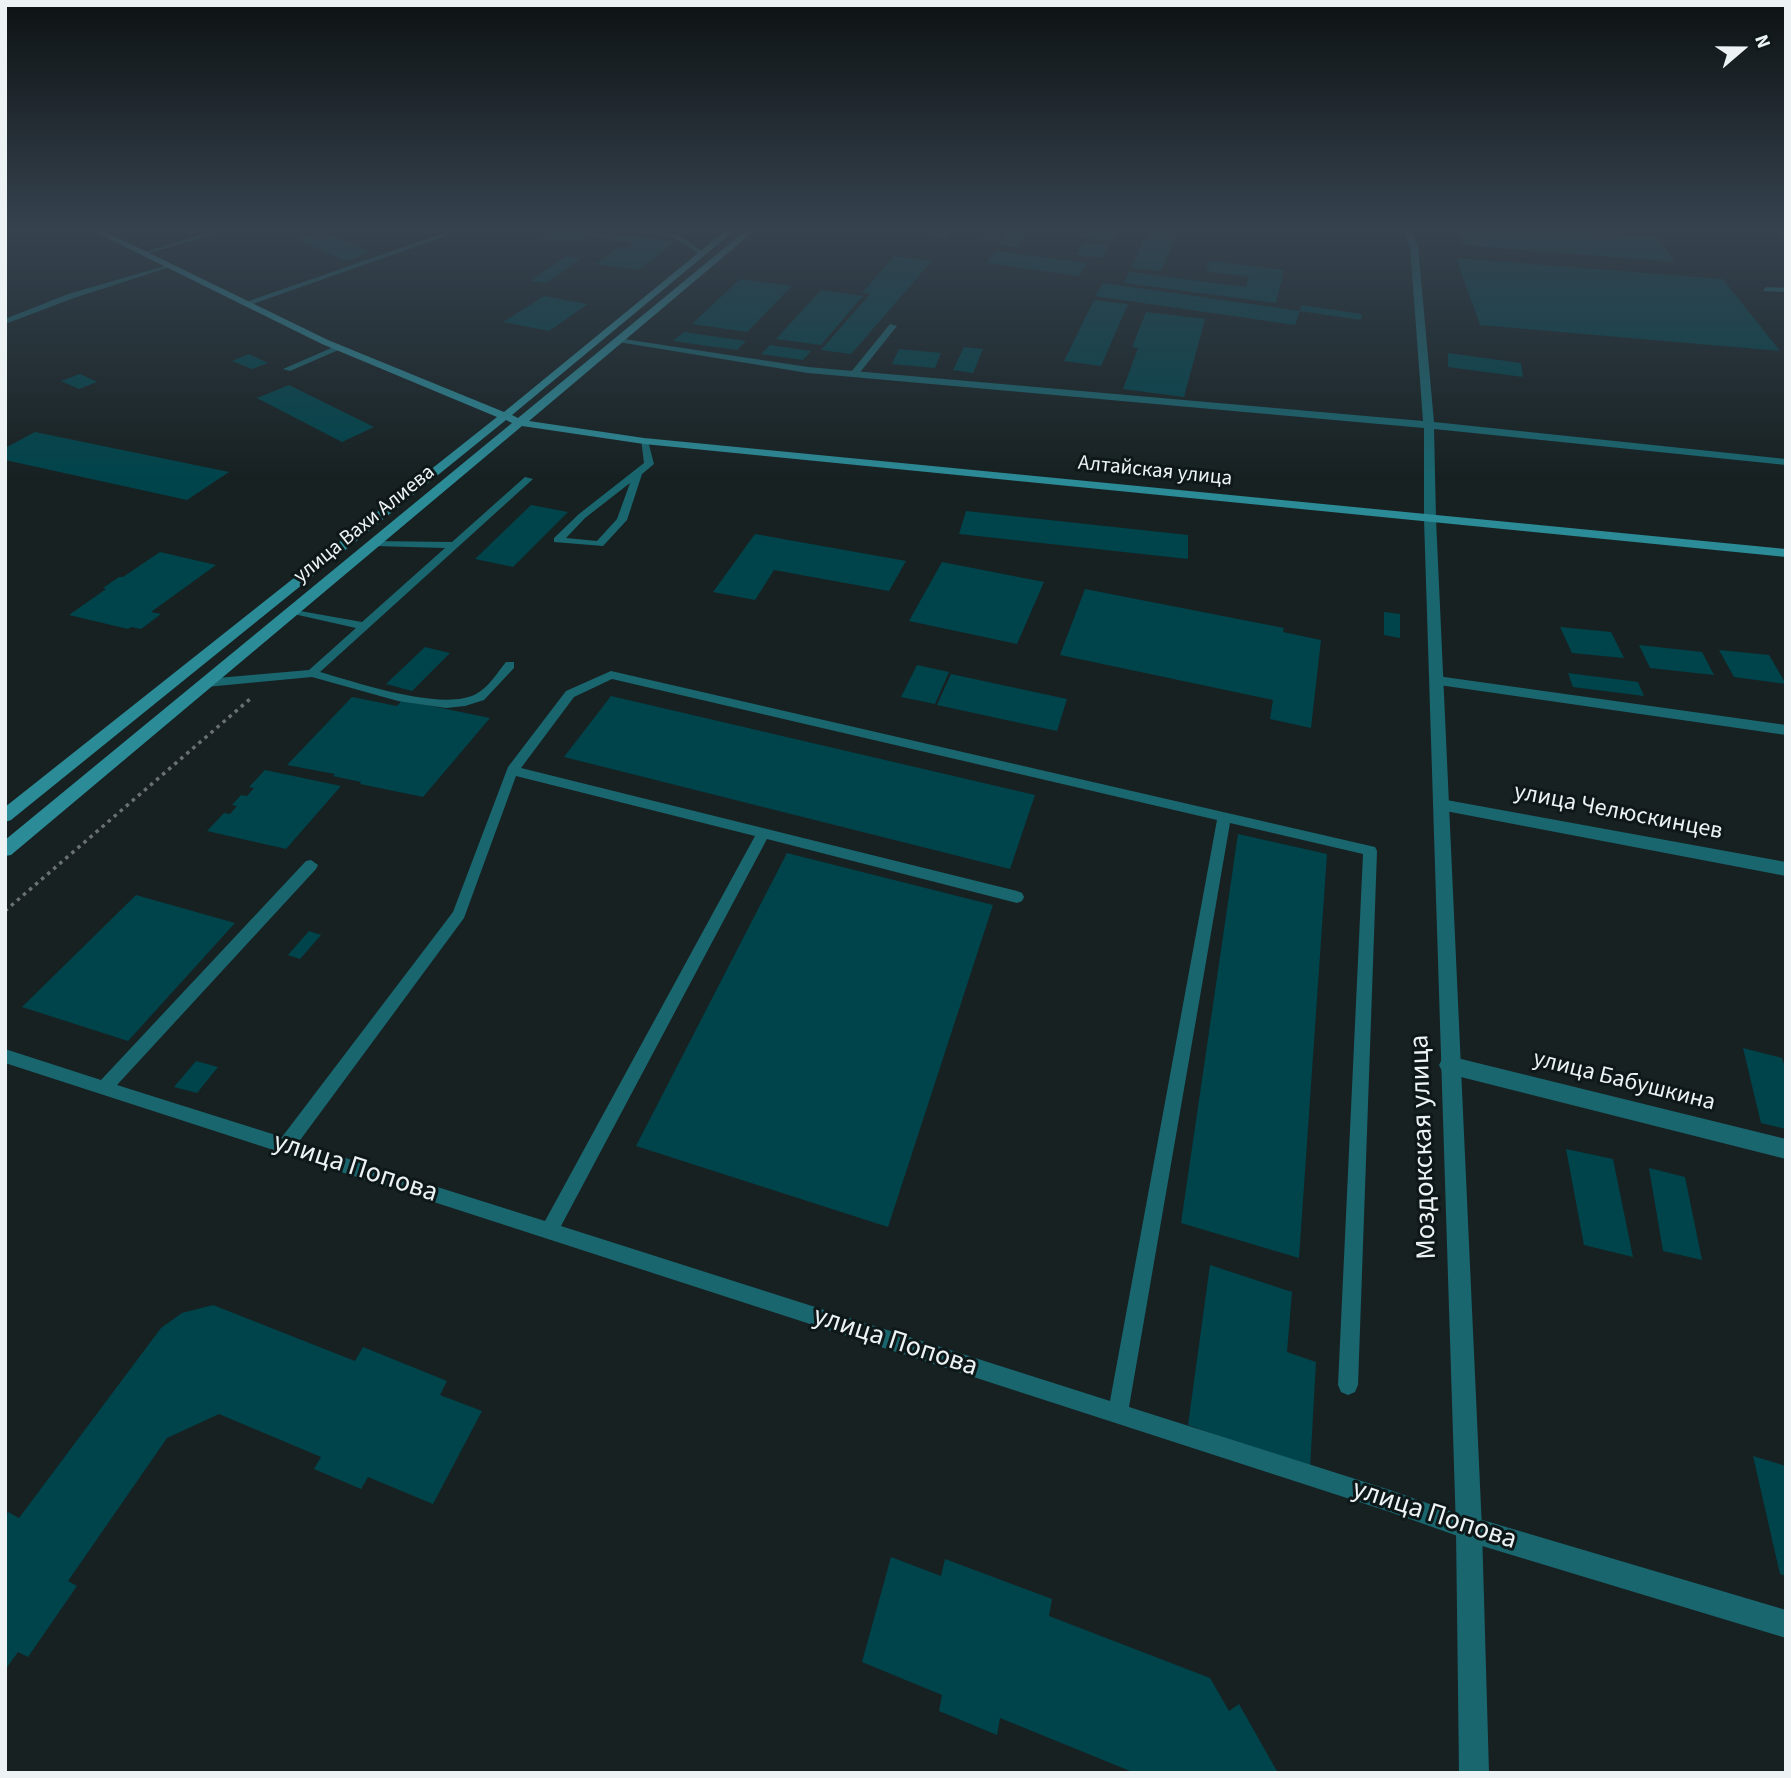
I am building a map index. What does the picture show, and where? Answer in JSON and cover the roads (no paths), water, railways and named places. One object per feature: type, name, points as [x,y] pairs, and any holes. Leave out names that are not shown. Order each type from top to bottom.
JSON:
[{"type":"main road","name":"Алтайская улица","points":[[266,314],[340,348],[522,423],[644,441],[1786,554]]},
{"type":"main road","name":"улица Вахи Алиева","points":[[5,816],[505,416],[628,314]]},
{"type":"main road","name":"улица Вахи Алиева","points":[[5,850],[522,423],[650,314]]},
{"type":"street","name":"Моздокская улица","points":[[1420,314],[1429,425],[1449,1065],[1469,1529],[1474,1773]]},
{"type":"street","points":[[617,341],[854,374],[1429,425],[1786,462]]},
{"type":"street","points":[[1437,681],[1786,730]]},
{"type":"street","name":"улица Челюскинцев","points":[[1441,805],[1786,869]]},
{"type":"street","name":"улица Бабушкина","points":[[1449,1065],[1786,1149]]},
{"type":"street","name":"улица Попова","points":[[1469,1529],[1786,1624]]},
{"type":"lane","points":[[5,321],[24,314]]},
{"type":"lane","points":[[854,374],[893,327]]},
{"type":"lane","points":[[287,369],[340,348]]},
{"type":"lane","points":[[639,473],[622,520],[599,544],[558,540],[582,516],[649,464],[644,441]]},
{"type":"lane","points":[[312,673],[528,479]]},
{"type":"lane","points":[[375,543],[455,545]]},
{"type":"lane","points":[[293,611],[364,626]]},
{"type":"lane","points":[[206,683],[312,673],[378,692],[446,705],[479,698],[510,665]]},
{"type":"lane","points":[[285,1147],[459,914],[512,770],[570,694],[611,675],[1370,851],[1348,1385]]},
{"type":"lane","points":[[512,770],[1017,897]]},
{"type":"lane","points":[[1118,1414],[1224,819]]},
{"type":"lane","points":[[549,1231],[763,834]]},
{"type":"lane","points":[[104,1088],[311,865]]},
{"type":"lane","name":"улица Попова","points":[[5,1056],[1469,1529]]}]
